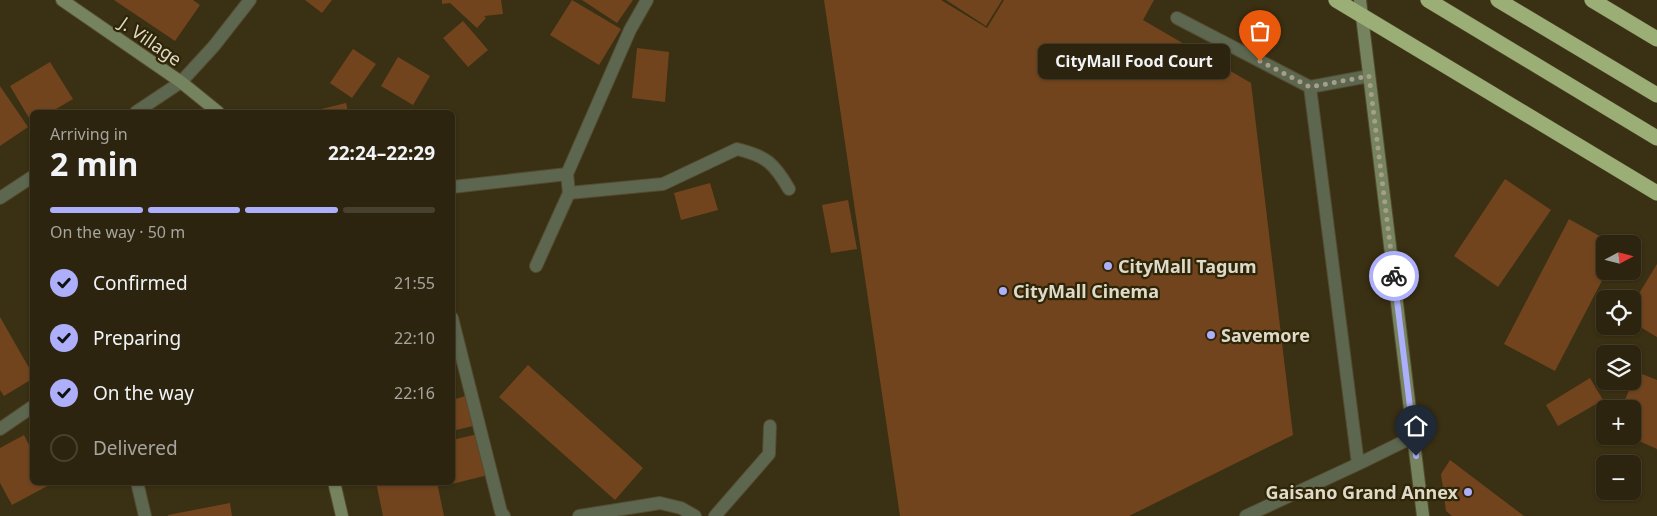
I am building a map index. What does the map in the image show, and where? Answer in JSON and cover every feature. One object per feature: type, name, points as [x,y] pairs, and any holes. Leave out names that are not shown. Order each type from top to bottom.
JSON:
[{"type":"highway","points":[[1336,0],[1657,193]]},
{"type":"highway","points":[[1428,0],[1657,138]]},
{"type":"highway","points":[[1498,0],[1657,95]]},
{"type":"highway","points":[[1592,0],[1657,39]]},
{"type":"street","name":"J. Village","points":[[62,0],[180,82],[215,110]]},
{"type":"street","points":[[139,110],[180,82],[214,46],[250,0]]},
{"type":"street","points":[[536,266],[569,193],[567,174],[630,30],[647,0]]},
{"type":"street","points":[[1360,0],[1423,516]]},
{"type":"street","points":[[1177,18],[1310,87],[1369,76]]},
{"type":"street","points":[[1310,87],[1358,464]]},
{"type":"street","points":[[569,193],[663,184],[737,150],[762,156],[780,174],[789,189]]},
{"type":"street","points":[[455,187],[567,174]]},
{"type":"street","points":[[0,198],[30,178]]},
{"type":"street","points":[[455,330],[504,516]]},
{"type":"street","points":[[0,429],[30,408]]},
{"type":"street","points":[[716,516],[769,454],[770,426]]},
{"type":"street","points":[[1246,516],[1413,437]]},
{"type":"street","points":[[137,485],[145,516]]},
{"type":"street","points":[[335,485],[342,516]]},
{"type":"street","points":[[579,516],[660,503],[681,508],[695,516]]},
{"type":"building","points":[[114,0],[193,0],[200,5],[175,41]]},
{"type":"building","points":[[305,0],[332,0],[322,13]]},
{"type":"building","points":[[442,0],[501,0],[503,14],[484,16],[486,18],[477,28],[450,3],[442,4]]},
{"type":"building","points":[[572,0],[621,29],[599,65],[550,35]]},
{"type":"building","points":[[582,0],[633,0],[617,23]]},
{"type":"building","name":"CityMall Tagum","points":[[824,0],[941,0],[987,28],[1004,0],[1154,0],[1143,20],[1251,83],[1293,435],[1129,516],[900,516]]},
{"type":"building","points":[[946,0],[1002,0],[986,26]]},
{"type":"building","points":[[463,21],[488,50],[468,67],[443,38]]},
{"type":"building","points":[[637,48],[669,52],[665,102],[632,98]]},
{"type":"building","points":[[353,49],[376,64],[352,98],[330,83]]},
{"type":"building","points":[[398,57],[430,76],[413,105],[381,86]]},
{"type":"building","points":[[50,62],[73,99],[54,110],[30,110],[30,120],[10,86]]},
{"type":"building","points":[[0,86],[28,127],[0,146]]},
{"type":"building","points":[[346,103],[348,110],[317,110]]},
{"type":"building","points":[[1505,179],[1551,210],[1498,287],[1454,256]]},
{"type":"building","points":[[710,183],[718,210],[681,220],[674,193]]},
{"type":"building","points":[[848,200],[857,249],[831,253],[822,205]]},
{"type":"building","points":[[1569,219],[1598,235],[1596,235],[1596,280],[1602,280],[1555,371],[1504,344]]},
{"type":"building","points":[[1657,264],[1657,337],[1641,327],[1641,290]]},
{"type":"building","points":[[0,317],[30,370],[30,380],[4,396],[0,390]]},
{"type":"building","points":[[528,365],[643,468],[615,500],[499,397]]},
{"type":"building","points":[[1641,374],[1657,380],[1657,449],[1641,442],[1641,400],[1625,400],[1629,390],[1641,390]]},
{"type":"building","points":[[1590,378],[1603,400],[1596,400],[1596,404],[1558,426],[1546,405]]},
{"type":"building","points":[[469,395],[477,425],[455,430],[455,399]]},
{"type":"building","points":[[478,434],[488,475],[455,483],[455,439]]},
{"type":"building","points":[[24,435],[30,447],[30,485],[49,485],[12,505],[0,483],[0,448]]},
{"type":"building","name":"Gaisano Grand Annex","points":[[1450,460],[1524,516],[1452,516],[1446,511],[1441,474]]},
{"type":"building","points":[[377,485],[438,485],[444,516],[383,516]]},
{"type":"building","points":[[230,503],[232,516],[168,516],[168,515]]},
{"type":"way so far","points":[[1260,61],[1310,87],[1369,76],[1394,276]]},
{"type":"place","name":"CityMall Food Court","points":[[1260,61]]},
{"type":"place","name":"CityMall Tagum","points":[[1108,266]]},
{"type":"place","name":"CityMall Cinema","points":[[1003,291]]},
{"type":"place","name":"Savemore","points":[[1211,335]]},
{"type":"place","name":"Gaisano Grand Annex","points":[[1468,492]]},
{"type":"route","points":[[1394,276],[1416,456]]}]
